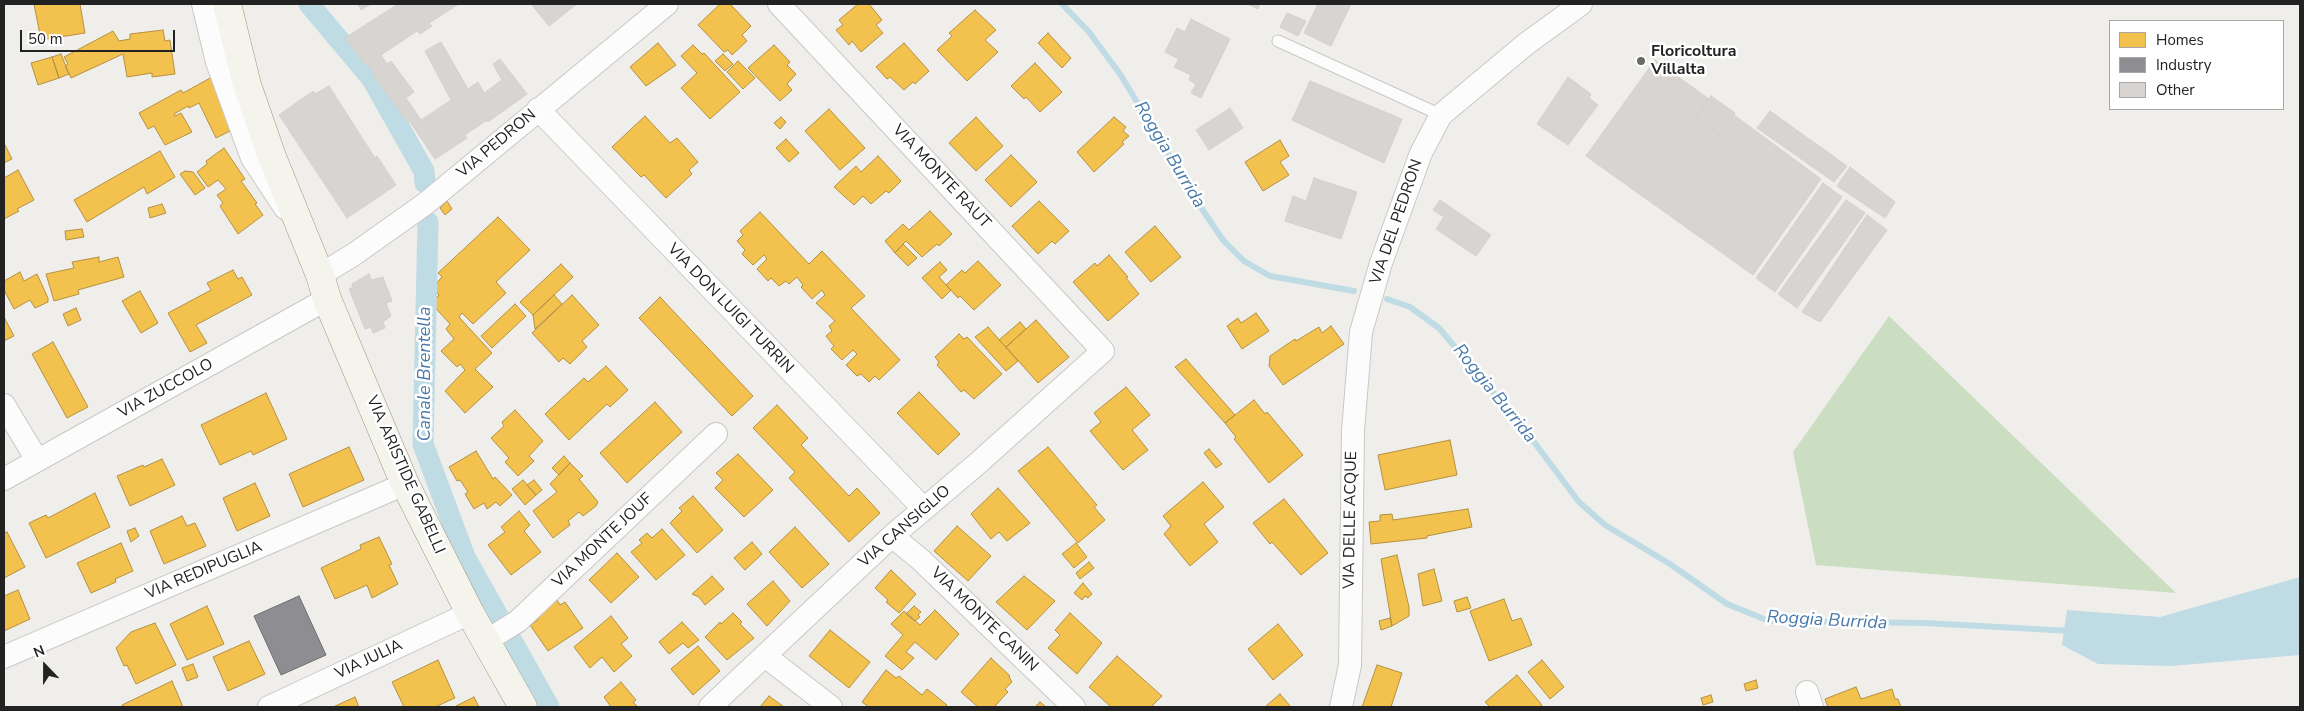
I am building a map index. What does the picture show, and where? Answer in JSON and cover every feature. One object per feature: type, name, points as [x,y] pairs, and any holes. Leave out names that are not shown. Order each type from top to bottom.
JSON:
[{"type":"main road","name":"VIA ARISTIDE GABELLI","points":[[227,4],[247,85],[303,236],[405,484],[470,613],[501,631],[523,707]]},
{"type":"street","name":"VIA ARISTIDE GABELLI","points":[[203,4],[217,62],[252,158],[303,236]]},
{"type":"street","name":"VIA PEDRON","points":[[324,287],[353,255],[425,204],[667,4]]},
{"type":"street","name":"VIA MONTE RAUT","points":[[779,4],[1103,350]]},
{"type":"street","name":"VIA DEL PEDRON","points":[[1361,332],[1381,263],[1421,152],[1441,115],[1526,44],[1581,4]]},
{"type":"street","name":"VIA DON LUIGI TURRIN","points":[[538,109],[924,509]]},
{"type":"street","name":"VIA ZUCCOLO","points":[[4,479],[324,287]]},
{"type":"street","name":"VIA DELLE ACQUE","points":[[1341,707],[1350,665],[1353,431],[1361,332]]},
{"type":"street","name":"VIA CANSIGLIO","points":[[710,707],[892,536],[977,464],[1103,350]]},
{"type":"street","points":[[4,406],[36,460]]},
{"type":"street","name":"VIA MONTE JOUF","points":[[501,631],[716,434]]},
{"type":"street","name":"VIA REDIPUGLIA","points":[[4,657],[405,484]]},
{"type":"street","name":"VIA MONTE CANIN","points":[[892,536],[921,560],[1074,707]]},
{"type":"street","name":"VIA JULIA","points":[[269,707],[470,613]]},
{"type":"street","points":[[765,656],[831,707]]},
{"type":"lane","points":[[1278,41],[1441,115]]},
{"type":"green space","points":[[1889,316],[2176,593],[1816,565],[1793,452]]},
{"type":"water","points":[[2300,577],[2300,655],[2171,666],[2098,664],[2062,645],[2067,610],[2160,617]]},
{"type":"building: Homes","points":[[34,4],[80,4],[85,33],[41,40]]},
{"type":"building: Homes","points":[[720,4],[730,4],[751,26],[742,35],[747,41],[732,55],[728,50],[724,52],[698,25]]},
{"type":"building: Homes","points":[[858,4],[869,4],[882,20],[876,25],[883,33],[861,52],[852,41],[849,45],[836,30],[843,25],[839,20]]},
{"type":"building: Homes","points":[[975,10],[996,30],[985,40],[998,52],[967,81],[937,50],[952,36],[949,33]]},
{"type":"building: Homes","points":[[163,30],[165,41],[170,40],[175,74],[152,77],[152,73],[127,77],[123,54],[71,78],[65,66],[68,64],[64,57],[113,31],[119,41],[130,39],[130,34]]},
{"type":"building: Homes","points":[[1048,33],[1071,58],[1062,68],[1038,43]]},
{"type":"building: Homes","points":[[658,43],[676,65],[646,86],[630,67]]},
{"type":"building: Homes","points":[[904,43],[929,71],[915,84],[913,82],[904,90],[890,77],[887,79],[876,67]]},
{"type":"building: Homes","points":[[693,45],[702,54],[704,53],[740,92],[710,119],[681,88],[697,73],[681,56]]},
{"type":"building: Homes","points":[[774,45],[790,62],[787,65],[796,74],[787,84],[792,90],[780,101],[748,68]]},
{"type":"building: Homes","points":[[61,54],[69,74],[59,78],[52,57]]},
{"type":"building: Homes","points":[[723,54],[733,64],[725,71],[715,61]]},
{"type":"building: Homes","points":[[52,57],[59,78],[38,85],[31,63]]},
{"type":"building: Homes","points":[[738,61],[755,78],[743,89],[727,72]]},
{"type":"building: Homes","points":[[1035,63],[1062,92],[1040,112],[1026,97],[1024,99],[1011,86]]},
{"type":"building: Homes","points":[[212,77],[236,128],[216,138],[199,103],[189,108],[188,106],[174,114],[175,116],[181,113],[192,132],[165,145],[154,126],[148,129],[139,113],[181,90],[183,93]]},
{"type":"building: Homes","points":[[829,109],[865,148],[840,170],[805,131]]},
{"type":"building: Homes","points":[[645,116],[670,143],[677,138],[698,162],[689,170],[692,174],[666,198],[644,175],[641,177],[612,147]]},
{"type":"building: Homes","points":[[781,117],[786,122],[780,129],[774,123]]},
{"type":"building: Homes","points":[[976,117],[1003,146],[976,171],[949,143]]},
{"type":"building: Homes","points":[[1114,117],[1126,127],[1123,131],[1129,136],[1122,142],[1124,144],[1094,172],[1077,152]]},
{"type":"building: Homes","points":[[786,139],[799,153],[789,162],[776,148]]},
{"type":"building: Homes","points":[[1280,140],[1289,156],[1280,162],[1289,175],[1263,191],[1245,162]]},
{"type":"building: Homes","points":[[4,143],[12,159],[4,163]]},
{"type":"building: Homes","points":[[224,148],[245,179],[241,181],[263,215],[238,234],[220,206],[223,203],[217,195],[226,189],[218,180],[208,187],[197,172],[207,164],[206,161]]},
{"type":"building: Homes","points":[[160,151],[175,177],[147,194],[144,187],[87,222],[74,200]]},
{"type":"building: Homes","points":[[1011,155],[1037,182],[1011,207],[985,180]]},
{"type":"building: Homes","points":[[878,156],[901,181],[889,193],[886,191],[871,204],[863,196],[854,205],[834,187],[856,166],[861,172]]},
{"type":"building: Homes","points":[[18,170],[34,200],[4,219],[4,178]]},
{"type":"building: Homes","points":[[185,171],[193,172],[205,188],[195,195],[180,174]]},
{"type":"building: Homes","points":[[447,201],[452,209],[445,215],[440,208]]},
{"type":"building: Homes","points":[[1039,201],[1069,231],[1055,244],[1052,241],[1038,254],[1012,226]]},
{"type":"building: Homes","points":[[162,204],[166,213],[150,218],[148,208]]},
{"type":"building: Homes","points":[[930,211],[952,234],[939,246],[937,244],[922,257],[906,241],[895,253],[885,241],[903,224],[909,230]]},
{"type":"building: Homes","points":[[760,212],[809,264],[822,251],[865,296],[851,308],[900,360],[879,380],[875,376],[869,382],[861,374],[857,376],[846,365],[857,354],[853,350],[842,360],[831,349],[834,346],[826,336],[832,331],[829,326],[835,321],[816,303],[825,295],[822,290],[812,299],[801,287],[803,285],[797,277],[789,284],[786,281],[779,286],[771,278],[768,281],[757,269],[767,259],[764,255],[753,265],[742,254],[745,250],[737,241],[743,235],[740,231]]},
{"type":"building: Homes","points":[[498,217],[530,250],[496,282],[506,293],[473,324],[462,313],[459,317],[492,353],[475,369],[493,387],[465,413],[445,391],[465,370],[460,364],[457,367],[441,351],[454,339],[446,329],[450,324],[431,303],[439,295],[432,288],[442,277],[438,273]]},
{"type":"building: Homes","points":[[1155,226],[1181,257],[1151,282],[1125,252]]},
{"type":"building: Homes","points":[[82,229],[84,237],[66,240],[65,231]]},
{"type":"building: Homes","points":[[903,244],[917,258],[908,266],[895,253]]},
{"type":"building: Homes","points":[[1109,255],[1128,277],[1126,278],[1139,294],[1108,321],[1073,282],[1095,263],[1097,266]]},
{"type":"building: Homes","points":[[99,257],[99,262],[118,257],[124,277],[78,290],[79,294],[54,301],[46,274],[74,268],[72,262]]},
{"type":"building: Homes","points":[[978,261],[1001,285],[974,310],[960,296],[958,298],[946,285],[962,270],[965,273]]},
{"type":"building: Homes","points":[[940,262],[947,270],[939,277],[951,290],[942,299],[922,278]]},
{"type":"building: Homes","points":[[561,264],[573,277],[533,315],[520,302]]},
{"type":"building: Homes","points":[[233,270],[238,279],[242,277],[252,295],[196,325],[207,343],[190,352],[168,313],[211,290],[207,283]]},
{"type":"building: Homes","points":[[20,272],[24,281],[37,274],[48,302],[35,308],[30,300],[14,309],[4,290],[4,281]]},
{"type":"building: Homes","points":[[140,291],[158,323],[141,333],[122,301]]},
{"type":"building: Homes","points":[[554,295],[562,304],[535,329],[533,315]]},
{"type":"building: Homes","points":[[572,295],[599,325],[582,341],[587,347],[570,364],[563,358],[559,362],[532,333]]},
{"type":"building: Homes","points":[[660,297],[753,396],[732,416],[639,318]]},
{"type":"building: Homes","points":[[515,304],[526,316],[492,348],[481,336]]},
{"type":"building: Homes","points":[[76,308],[81,320],[68,326],[63,314]]},
{"type":"building: Homes","points":[[1256,313],[1269,331],[1242,349],[1227,326],[1238,318],[1241,323]]},
{"type":"building: Homes","points":[[4,317],[14,336],[4,341]]},
{"type":"building: Homes","points":[[1036,320],[1069,357],[1038,383],[1006,347]]},
{"type":"building: Homes","points":[[1020,322],[1026,329],[1006,347],[999,340]]},
{"type":"building: Homes","points":[[1331,326],[1344,344],[1283,385],[1269,366],[1270,356],[1295,339],[1296,341],[1319,327],[1322,333]]},
{"type":"building: Homes","points":[[988,327],[1018,361],[1006,371],[975,337]]},
{"type":"building: Homes","points":[[959,334],[964,339],[967,337],[1002,374],[974,399],[964,390],[961,392],[937,365],[939,362],[935,357]]},
{"type":"building: Homes","points":[[53,342],[88,407],[67,418],[32,354]]},
{"type":"building: Homes","points":[[1186,359],[1235,415],[1225,423],[1175,367]]},
{"type":"building: Homes","points":[[606,366],[628,390],[610,407],[607,404],[569,440],[545,414],[584,378],[588,382]]},
{"type":"building: Homes","points":[[1126,387],[1150,415],[1132,430],[1148,450],[1123,470],[1090,431],[1101,422],[1094,413]]},
{"type":"building: Homes","points":[[919,392],[960,434],[938,455],[897,413]]},
{"type":"building: Homes","points":[[266,393],[287,439],[253,455],[251,451],[220,465],[201,425]]},
{"type":"building: Homes","points":[[1254,400],[1265,414],[1267,412],[1303,455],[1269,483],[1234,439],[1236,437],[1225,423]]},
{"type":"building: Homes","points":[[655,402],[682,432],[627,483],[600,453]]},
{"type":"building: Homes","points":[[777,405],[808,438],[801,445],[849,496],[857,488],[880,513],[849,542],[789,478],[795,472],[753,428]]},
{"type":"building: Homes","points":[[515,410],[543,441],[529,456],[534,461],[518,476],[505,462],[509,458],[491,438],[504,426],[502,422]]},
{"type":"building: Homes","points":[[1450,440],[1457,475],[1385,490],[1378,455]]},
{"type":"building: Homes","points":[[349,447],[364,480],[303,507],[289,474]]},
{"type":"building: Homes","points":[[1048,447],[1097,505],[1094,507],[1105,520],[1078,543],[1018,471]]},
{"type":"building: Homes","points":[[1209,449],[1222,464],[1216,468],[1204,453]]},
{"type":"building: Homes","points":[[476,451],[493,479],[495,477],[512,495],[500,506],[496,502],[487,509],[484,503],[474,509],[465,494],[468,492],[460,480],[457,481],[449,467]]},
{"type":"building: Homes","points":[[738,454],[773,490],[744,517],[715,488],[723,480],[716,473]]},
{"type":"building: Homes","points":[[564,456],[570,463],[559,475],[552,468]]},
{"type":"building: Homes","points":[[162,459],[175,485],[130,506],[117,476]]},
{"type":"building: Homes","points":[[570,463],[583,476],[579,479],[598,502],[596,506],[583,516],[579,512],[568,521],[570,525],[553,538],[533,511],[557,492],[550,484]]},
{"type":"building: Homes","points":[[523,480],[536,495],[525,505],[512,489]]},
{"type":"building: Homes","points":[[534,480],[542,490],[536,495],[527,485]]},
{"type":"building: Homes","points":[[1203,482],[1224,507],[1204,524],[1218,542],[1190,566],[1164,534],[1171,526],[1163,516]]},
{"type":"building: Homes","points":[[255,483],[270,516],[237,531],[223,498]]},
{"type":"building: Homes","points":[[998,488],[1030,523],[1007,541],[999,532],[991,539],[971,514]]},
{"type":"building: Homes","points":[[95,493],[110,527],[46,558],[29,523],[46,515],[48,518]]},
{"type":"building: Homes","points":[[693,496],[723,530],[697,553],[670,523],[682,511],[679,508]]},
{"type":"building: Homes","points":[[1284,499],[1328,553],[1301,575],[1272,542],[1270,544],[1253,523]]},
{"type":"building: Homes","points":[[1468,509],[1472,527],[1427,536],[1427,538],[1371,544],[1369,522],[1380,521],[1380,515],[1392,514],[1393,520]]},
{"type":"building: Homes","points":[[519,511],[530,525],[524,531],[541,552],[511,575],[488,545],[505,532],[501,527]]},
{"type":"building: Homes","points":[[182,516],[187,526],[195,523],[206,546],[164,564],[150,531]]},
{"type":"building: Homes","points":[[957,526],[991,556],[968,581],[934,551]]},
{"type":"building: Homes","points":[[795,527],[829,564],[802,588],[769,552]]},
{"type":"building: Homes","points":[[135,528],[139,536],[131,542],[127,531]]},
{"type":"building: Homes","points":[[662,529],[685,555],[656,580],[631,552],[642,543],[639,540],[647,533],[652,538]]},
{"type":"building: Homes","points":[[7,532],[25,567],[4,578],[4,533]]},
{"type":"building: Homes","points":[[379,537],[392,564],[389,565],[398,584],[372,598],[367,585],[335,599],[321,568],[361,549],[360,545]]},
{"type":"building: Homes","points":[[752,542],[762,554],[745,570],[734,558]]},
{"type":"building: Homes","points":[[121,543],[133,571],[115,579],[116,582],[91,593],[77,563]]},
{"type":"building: Homes","points":[[1076,543],[1087,557],[1074,568],[1062,554]]},
{"type":"building: Homes","points":[[617,553],[639,577],[611,603],[589,580]]},
{"type":"building: Homes","points":[[1397,555],[1409,607],[1409,616],[1392,626],[1381,559]]},
{"type":"building: Homes","points":[[1089,562],[1094,568],[1080,579],[1076,573]]},
{"type":"building: Homes","points":[[1434,569],[1442,601],[1423,606],[1418,574]]},
{"type":"building: Homes","points":[[891,570],[916,594],[899,613],[886,602],[888,600],[875,588]]},
{"type":"building: Homes","points":[[712,576],[724,589],[705,605],[699,597],[692,594]]},
{"type":"building: Homes","points":[[1024,576],[1055,601],[1027,630],[996,602]]},
{"type":"building: Homes","points":[[773,581],[790,601],[767,626],[747,604]]},
{"type":"building: Homes","points":[[1083,583],[1092,594],[1088,598],[1085,596],[1082,600],[1074,593]]},
{"type":"building: Homes","points":[[18,590],[30,619],[4,631],[4,596]]},
{"type":"building: Homes","points":[[1467,597],[1471,608],[1457,612],[1454,601]]},
{"type":"building: Homes","points":[[1504,599],[1512,621],[1521,618],[1532,645],[1489,661],[1470,611]]},
{"type":"building: Homes","points":[[557,600],[560,605],[565,602],[583,628],[548,651],[530,625],[538,620],[536,616]]},
{"type":"building: Homes","points":[[207,606],[224,644],[187,660],[170,624]]},
{"type":"building: Homes","points":[[914,606],[921,612],[918,615],[920,617],[915,621],[906,614]]},
{"type":"building: Homes","points":[[935,610],[959,634],[936,660],[915,642],[906,652],[914,658],[902,670],[885,656],[903,635],[891,624],[904,611],[920,625]]},
{"type":"building: Homes","points":[[733,613],[742,622],[740,624],[754,638],[727,660],[705,637],[720,622],[721,624]]},
{"type":"building: Homes","points":[[1070,613],[1102,643],[1077,674],[1048,648],[1060,635],[1055,630]]},
{"type":"building: Homes","points":[[611,616],[628,638],[621,644],[632,656],[614,672],[602,657],[590,668],[574,647]]},
{"type":"building: Homes","points":[[1390,618],[1392,626],[1381,630],[1379,621]]},
{"type":"building: Homes","points":[[682,622],[699,640],[688,648],[683,643],[669,654],[659,642]]},
{"type":"building: Homes","points":[[155,623],[176,665],[136,684],[127,665],[124,666],[116,648],[131,632]]},
{"type":"building: Homes","points":[[1278,624],[1303,655],[1273,680],[1248,649]]},
{"type":"building: Homes","points":[[830,630],[870,662],[849,688],[809,656]]},
{"type":"building: Homes","points":[[249,641],[265,674],[228,691],[213,657]]},
{"type":"building: Homes","points":[[698,646],[720,671],[693,695],[671,669]]},
{"type":"building: Homes","points":[[1117,656],[1162,696],[1151,707],[1111,707],[1089,687]]},
{"type":"building: Homes","points":[[991,658],[1010,676],[1012,682],[1005,689],[1008,692],[994,707],[978,707],[961,692]]},
{"type":"building: Homes","points":[[438,660],[455,698],[435,707],[404,707],[392,682]]},
{"type":"building: Homes","points":[[1542,660],[1564,687],[1550,699],[1528,672]]},
{"type":"building: Homes","points":[[193,664],[198,677],[187,681],[182,668]]},
{"type":"building: Homes","points":[[1377,665],[1402,673],[1391,707],[1362,707]]},
{"type":"building: Homes","points":[[886,670],[896,678],[899,676],[922,695],[927,689],[947,705],[944,707],[869,707],[862,702]]},
{"type":"building: Homes","points":[[1517,675],[1542,705],[1539,707],[1490,707],[1485,702]]},
{"type":"building: Homes","points":[[1756,680],[1758,688],[1746,691],[1744,684]]},
{"type":"building: Homes","points":[[172,681],[183,707],[123,707],[122,705]]},
{"type":"building: Homes","points":[[621,682],[636,700],[633,702],[638,707],[611,707],[604,697]]},
{"type":"building: Homes","points":[[1856,687],[1861,699],[1892,689],[1895,699],[1898,699],[1901,707],[1828,707],[1825,699]]},
{"type":"building: Homes","points":[[1280,694],[1291,707],[1266,706]]},
{"type":"building: Homes","points":[[1711,695],[1713,702],[1703,705],[1701,698]]},
{"type":"building: Homes","points":[[769,696],[784,707],[760,707]]},
{"type":"building: Homes","points":[[355,697],[359,707],[333,707]]},
{"type":"building: Homes","points":[[474,697],[479,707],[456,706]]},
{"type":"building: Homes","points":[[1040,702],[1046,707],[1035,707]]},
{"type":"building: Industry","points":[[299,596],[326,655],[281,675],[254,616]]},
{"type":"building: Other","points":[[358,4],[371,4],[361,10]]},
{"type":"building: Other","points":[[398,4],[459,4],[429,23],[432,26],[420,34],[417,31],[381,55],[387,64],[391,61],[414,92],[406,98],[421,120],[451,100],[425,51],[441,42],[468,89],[478,82],[484,93],[502,80],[493,64],[500,59],[527,94],[488,122],[487,120],[465,135],[467,138],[435,159],[410,122],[408,123],[373,75],[367,64],[365,65],[345,38]]},
{"type":"building: Other","points":[[531,4],[577,4],[549,26]]},
{"type":"building: Other","points":[[1247,4],[1260,4],[1258,9]]},
{"type":"building: Other","points":[[1318,4],[1351,4],[1331,46],[1304,33]]},
{"type":"building: Other","points":[[1287,13],[1306,21],[1298,36],[1280,27]]},
{"type":"building: Other","points":[[1191,19],[1230,39],[1201,98],[1191,93],[1196,84],[1189,80],[1191,75],[1174,67],[1179,59],[1165,52],[1177,28],[1185,32]]},
{"type":"building: Other","points":[[1655,60],[1709,99],[1696,117],[1719,135],[1734,115],[1821,179],[1753,275],[1586,156]]},
{"type":"building: Other","points":[[1568,77],[1591,94],[1589,98],[1598,105],[1568,145],[1537,124]]},
{"type":"building: Other","points":[[1310,81],[1402,119],[1384,163],[1292,120]]},
{"type":"building: Other","points":[[329,86],[375,158],[377,156],[396,185],[347,218],[279,115],[314,91],[315,94]]},
{"type":"building: Other","points":[[1711,96],[1735,113],[1719,135],[1696,117]]},
{"type":"building: Other","points":[[1230,108],[1243,128],[1209,150],[1196,130]]},
{"type":"building: Other","points":[[1770,111],[1847,166],[1834,182],[1757,128]]},
{"type":"building: Other","points":[[1850,167],[1895,202],[1885,218],[1837,186]]},
{"type":"building: Other","points":[[1314,178],[1357,192],[1341,239],[1285,221],[1293,196],[1306,201]]},
{"type":"building: Other","points":[[1823,183],[1842,197],[1775,292],[1756,278]]},
{"type":"building: Other","points":[[1440,200],[1491,235],[1476,256],[1436,229],[1444,217],[1433,210]]},
{"type":"building: Other","points":[[1846,200],[1865,213],[1797,308],[1778,294]]},
{"type":"building: Other","points":[[1867,215],[1887,230],[1820,322],[1802,312]]},
{"type":"building: Other","points":[[369,274],[371,280],[383,277],[392,301],[386,303],[391,316],[383,322],[385,328],[373,333],[371,327],[365,329],[349,289],[353,287],[352,284]]},
{"type":"waterway","name":"Canale Brentella","points":[[309,4],[372,79],[424,171],[425,183]]},
{"type":"waterway","name":"Roggia Burrida","points":[[1062,4],[1089,32],[1120,74],[1202,209],[1223,240],[1244,261],[1270,276],[1354,291]]},
{"type":"waterway","name":"Canale Brentella","points":[[428,222],[423,444],[465,557],[549,707]]},
{"type":"waterway","name":"Roggia Burrida","points":[[1387,299],[1410,307],[1439,328],[1528,434],[1579,502],[1605,525],[1670,564],[1727,604],[1769,621],[1925,623],[2071,631]]},
{"type":"place","name":"Floricoltura Villalta","points":[[1641,61]]}]
